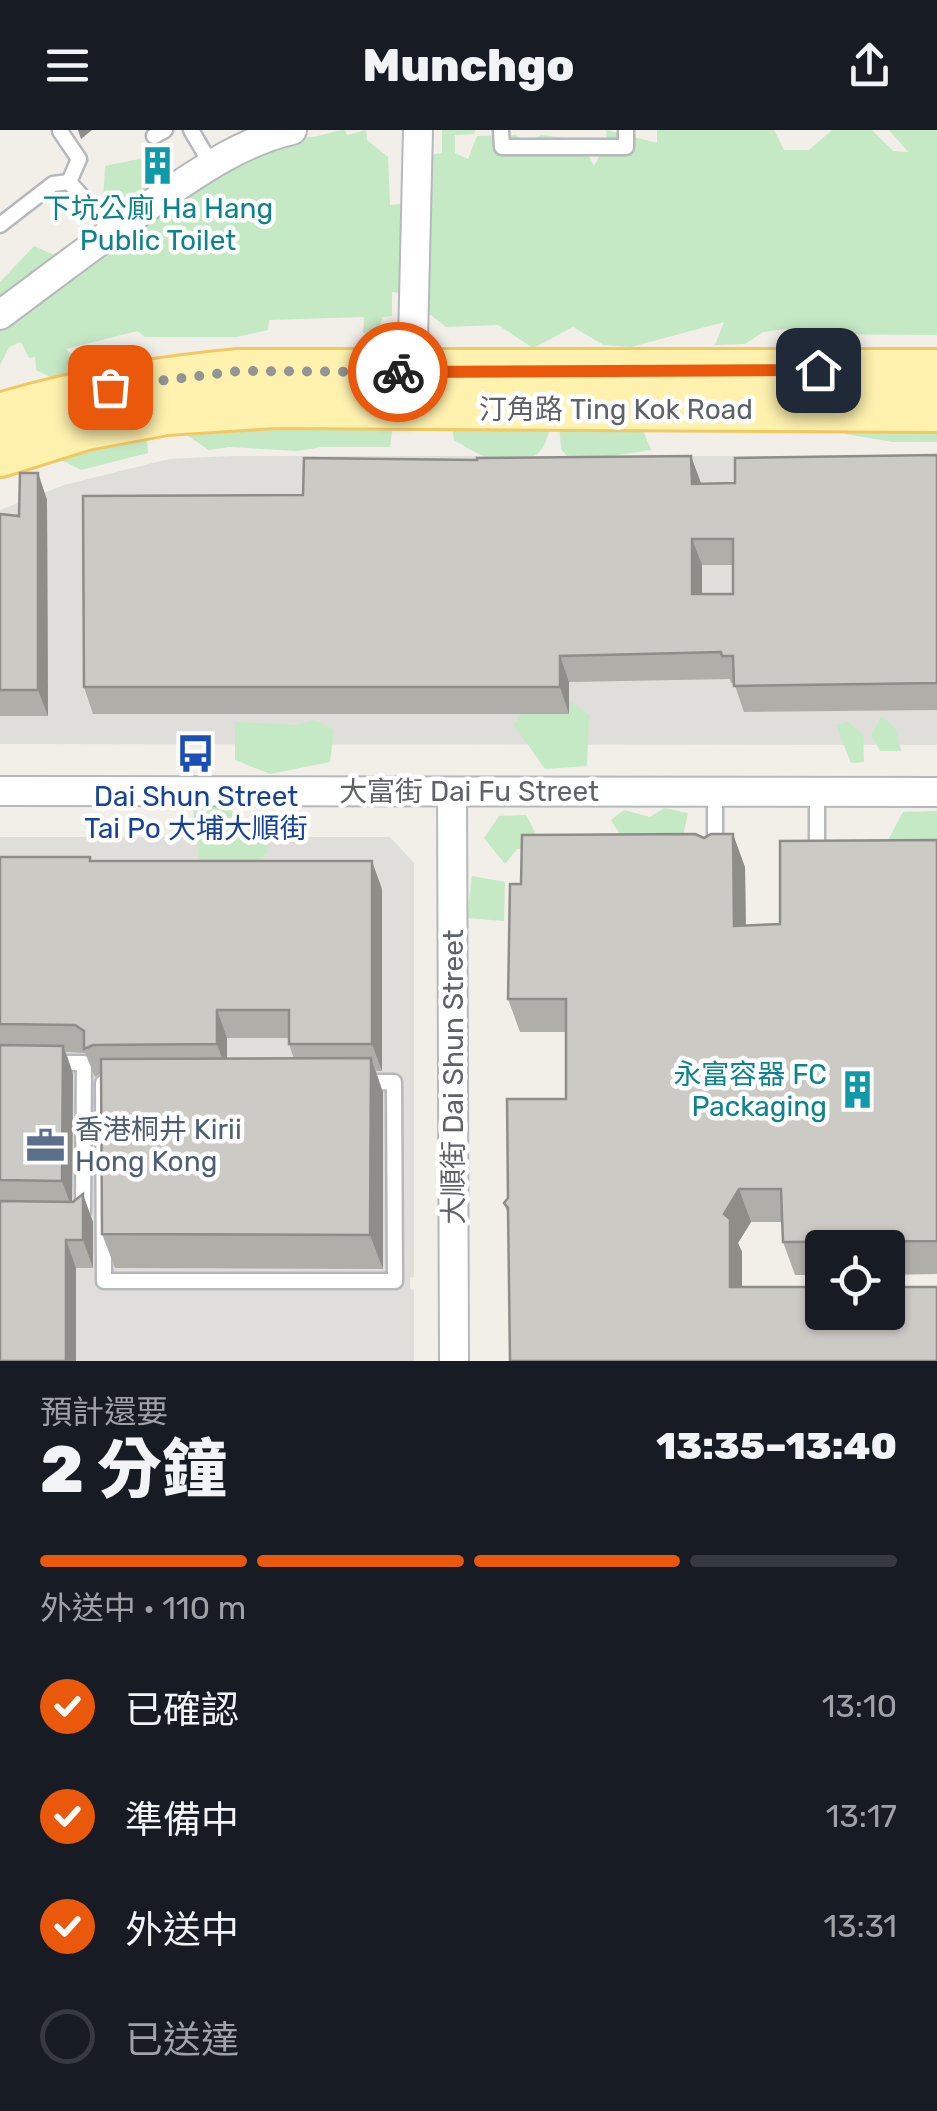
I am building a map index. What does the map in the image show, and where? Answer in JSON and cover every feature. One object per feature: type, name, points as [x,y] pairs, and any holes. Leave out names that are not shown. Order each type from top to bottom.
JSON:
[{"type":"main road","name":"汀角路 Ting Kok Road","points":[[0,415],[72,394],[239,371],[412,390],[937,410]]},
{"type":"main road","name":"汀角路 Ting Kok Road","points":[[0,454],[86,428],[166,413],[274,406],[412,390],[937,371]]},
{"type":"street","points":[[0,315],[112,230],[210,164],[292,130]]},
{"type":"street","points":[[412,390],[418,130]]},
{"type":"street","name":"大富街 Dai Fu Street","points":[[0,791],[937,792]]},
{"type":"street","name":"大順街 Dai Shun Street","points":[[452,792],[454,1361]]},
{"type":"lane","points":[[190,130],[210,164]]},
{"type":"lane","points":[[501,130],[502,147],[626,147],[626,130]]},
{"type":"lane","points":[[60,131],[79,159],[69,182]]},
{"type":"lane","points":[[0,225],[53,184],[69,182]]},
{"type":"lane","points":[[69,182],[112,230]]},
{"type":"lane","points":[[715,791],[715,861]]},
{"type":"lane","points":[[816,792],[817,863]]},
{"type":"lane","points":[[34,1062],[84,1063],[83,1219],[66,1219]]},
{"type":"lane","points":[[394,1082],[395,1280],[104,1281],[103,1083],[394,1082]]},
{"type":"shaded area","points":[[937,456],[937,745],[0,744],[0,510],[64,485],[169,459]]},
{"type":"shaded area","points":[[0,837],[390,837],[414,863],[414,1277],[410,1278],[410,1289],[414,1290],[414,1361],[0,1361]]},
{"type":"green space","points":[[242,130],[303,130],[304,136],[309,137],[340,130],[347,135],[366,130],[367,140],[388,157],[390,205],[405,203],[423,156],[442,153],[442,130],[475,130],[474,134],[455,135],[455,153],[468,159],[477,136],[516,135],[526,148],[527,143],[541,135],[581,140],[594,166],[607,141],[606,130],[657,143],[657,130],[774,130],[784,150],[809,150],[832,130],[872,130],[893,151],[908,152],[889,130],[937,130],[937,335],[805,334],[785,329],[763,332],[745,344],[715,345],[724,322],[631,347],[604,345],[573,327],[533,348],[498,325],[446,327],[403,293],[392,292],[392,316],[382,317],[379,331],[363,333],[364,317],[269,320],[268,330],[237,337],[145,337],[137,331],[66,349],[90,373],[57,380],[36,370],[35,357],[29,358],[21,342],[9,347],[0,365],[0,282],[34,246],[52,254],[83,245],[247,138]]},
{"type":"green space","points":[[139,159],[151,162],[173,182],[138,205],[103,202],[105,166]]},
{"type":"green space","points":[[937,384],[937,442],[893,442],[845,434],[852,400]]},
{"type":"green space","points":[[177,405],[393,424],[390,447],[209,450],[188,436]]},
{"type":"green space","points":[[450,416],[552,424],[544,445],[534,456],[523,461],[499,461],[454,440]]},
{"type":"green space","points":[[637,416],[651,450],[572,462],[561,449],[559,423]]},
{"type":"green space","points":[[145,423],[148,453],[81,470],[61,460],[57,451]]},
{"type":"green space","points":[[537,689],[557,692],[589,715],[587,766],[545,769],[514,725]]},
{"type":"green space","points":[[881,717],[895,727],[901,751],[880,751],[871,735]]},
{"type":"green space","points":[[315,720],[334,730],[330,762],[270,774],[235,760],[235,722],[297,725]]},
{"type":"green space","points":[[848,722],[863,734],[864,762],[851,763],[836,725]]},
{"type":"green space","points":[[212,801],[236,813],[266,841],[268,853],[230,880],[199,858],[193,808]]},
{"type":"green space","points":[[664,808],[688,813],[680,849],[632,853],[611,820],[624,810],[650,817]]},
{"type":"green space","points":[[937,811],[937,844],[887,842],[903,812]]},
{"type":"green space","points":[[526,815],[544,849],[517,849],[505,864],[484,838],[499,816]]},
{"type":"green space","points":[[472,876],[505,882],[504,921],[467,918]]},
{"type":"building","points":[[937,455],[937,683],[734,686],[733,656],[722,656],[721,652],[560,656],[560,687],[84,687],[83,496],[303,495],[304,458],[691,456],[692,484],[735,483],[735,458]],"holes":[[[692,539],[733,539],[733,594],[692,594]]]},
{"type":"building","points":[[20,473],[38,473],[38,690],[0,690],[0,514],[19,516]]},
{"type":"building","points":[[695,834],[704,838],[711,834],[733,834],[734,926],[780,924],[780,841],[937,840],[937,1241],[905,1241],[905,1230],[805,1230],[805,1242],[783,1242],[781,1189],[739,1189],[724,1214],[730,1219],[730,1287],[805,1287],[805,1330],[905,1330],[905,1287],[937,1287],[937,1361],[510,1361],[508,1208],[504,1203],[508,1198],[507,1099],[566,1099],[566,999],[508,999],[510,884],[521,884],[522,835]]},
{"type":"building","points":[[0,857],[90,857],[90,861],[372,861],[372,1044],[289,1044],[289,1010],[217,1010],[217,1044],[93,1045],[84,1049],[84,1031],[75,1025],[0,1024]]},
{"type":"building","points":[[0,1045],[63,1046],[62,1181],[0,1180]]},
{"type":"building","points":[[371,1058],[370,1235],[102,1234],[101,1059]]},
{"type":"building","points":[[83,1194],[83,1240],[66,1240],[66,1361],[0,1361],[0,1201],[73,1202]]},
{"type":"way so far","points":[[110,387],[239,371],[398,372]]},
{"type":"place","name":"下坑公廁 Ha Hang Public Toilet","points":[[158,165]]},
{"type":"place","name":"Dai Shun Street Tai Po 大埔大順街","points":[[196,754]]},
{"type":"place","name":"永富容器 FC Packaging","points":[[857,1090]]},
{"type":"place","name":"香港桐井 Kirii Hong Kong","points":[[45,1145]]},
{"type":"route","points":[[398,372],[818,370]]}]
